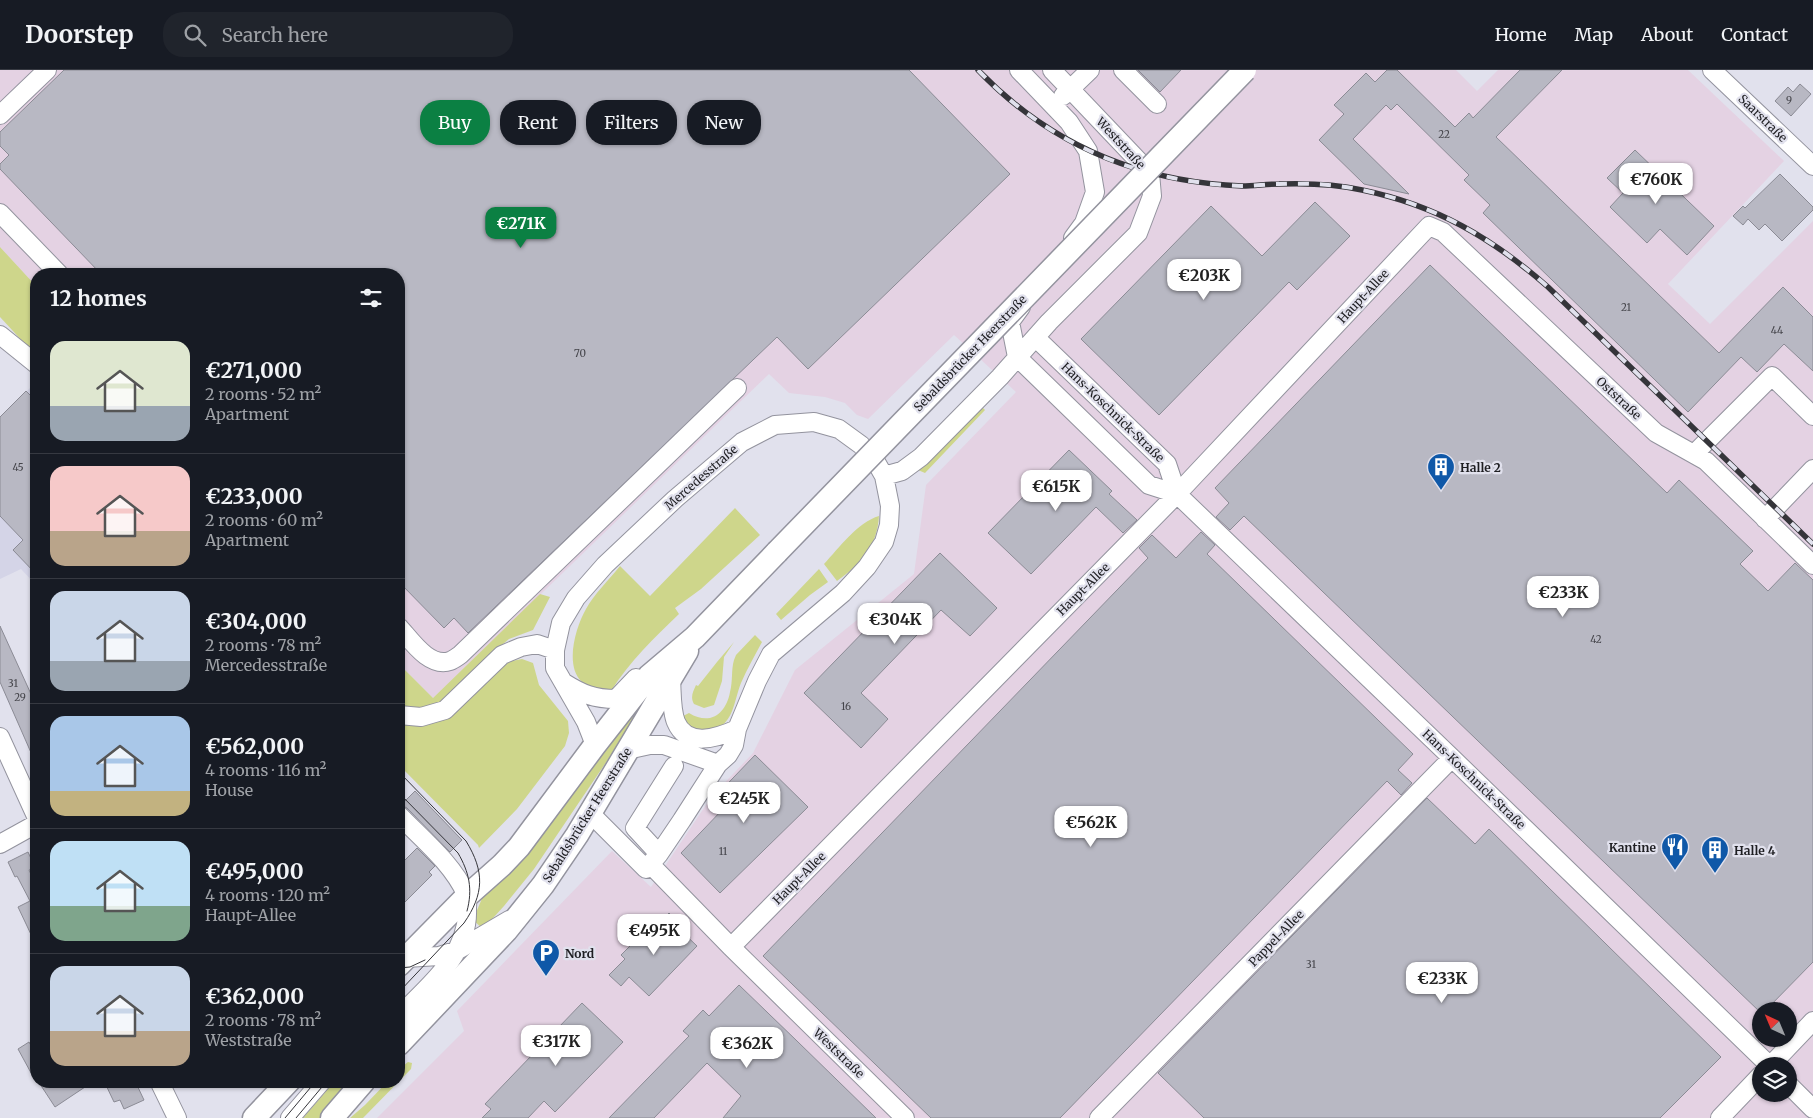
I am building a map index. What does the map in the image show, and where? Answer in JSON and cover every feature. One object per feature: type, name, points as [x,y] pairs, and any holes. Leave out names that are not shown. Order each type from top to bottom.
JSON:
[{"type":"main road","name":"Sebaldsbrücker Heerstraße","points":[[405,955],[502,865],[519,847],[595,745],[660,678],[695,638],[1245,70]]},
{"type":"main road","name":"Sebaldsbrücker Heerstraße","points":[[405,1038],[506,931],[548,878],[590,813],[627,750],[660,678]]},
{"type":"main road","points":[[254,1118],[282,1088]]},
{"type":"main road","points":[[332,1118],[358,1088]]},
{"type":"street","points":[[0,115],[47,70]]},
{"type":"street","points":[[1017,357],[1010,322],[1084,223],[1095,192],[1088,151],[1069,122],[1020,70]]},
{"type":"street","name":"Weststraße","points":[[884,476],[902,471],[921,457],[1036,338],[1049,322],[1138,233],[1152,196],[1150,174],[1052,70]]},
{"type":"street","points":[[1054,105],[1090,70]]},
{"type":"street","points":[[1123,70],[1157,104]]},
{"type":"street","name":"Saarstraße","points":[[1712,70],[1813,166]]},
{"type":"street","points":[[0,212],[53,268]]},
{"type":"street","name":"Oststraße","points":[[1429,226],[1443,232],[1656,433],[1706,461],[1813,565]]},
{"type":"street","name":"Haupt-Allee","points":[[731,947],[1177,494],[1429,226]]},
{"type":"street","points":[[0,334],[30,359]]},
{"type":"street","name":"Hans-Koschnick-Straße","points":[[1036,338],[1167,464],[1177,494]]},
{"type":"street","name":"Hans-Koschnick-Straße","points":[[1017,357],[1149,485],[1177,494],[1761,1057]]},
{"type":"street","points":[[1694,454],[1772,376],[1813,416]]},
{"type":"street","points":[[405,633],[427,657],[438,662],[450,661],[460,655],[737,388]]},
{"type":"street","name":"Mercedesstraße","points":[[595,745],[586,722],[555,668],[555,650],[561,622],[576,598],[606,565],[675,499],[742,442],[775,425],[814,422],[838,429],[861,445],[876,462],[884,476],[890,506],[889,525],[884,542],[868,567],[849,586],[771,654],[737,728],[734,745],[728,755],[718,764],[655,859]]},
{"type":"street","points":[[1765,519],[1813,469]]},
{"type":"street","points":[[405,716],[421,717],[445,710],[502,655],[521,647],[537,644],[555,650]]},
{"type":"street","points":[[561,680],[577,691],[598,699],[616,699],[637,677],[660,678],[676,722],[684,734],[700,740],[721,736],[737,728]]},
{"type":"street","points":[[0,737],[30,803]]},
{"type":"street","points":[[627,750],[650,745],[664,745],[718,764]]},
{"type":"street","name":"Pappel-Allee","points":[[1099,1118],[1452,758]]},
{"type":"street","name":"Weststraße","points":[[674,766],[635,828],[655,859],[731,947],[905,1118]]},
{"type":"street","points":[[590,813],[646,869],[655,859]]},
{"type":"street","points":[[405,821],[449,867],[467,896],[468,918],[458,950],[435,980],[405,1010]]},
{"type":"street","points":[[0,844],[30,827]]},
{"type":"street","points":[[405,959],[439,956],[458,950],[520,914]]},
{"type":"street","points":[[1779,1057],[1813,1021]]},
{"type":"street","points":[[1720,1118],[1752,1084]]},
{"type":"street","points":[[162,1088],[177,1118]]},
{"type":"street","points":[[290,1118],[309,1089]]},
{"type":"street","points":[[1797,1093],[1813,1109]]},
{"type":"shaded area","points":[[0,70],[1456,70],[1477,91],[1498,70],[1688,70],[1784,161],[1668,284],[1710,324],[1813,221],[1813,1118],[377,1118],[464,1031],[457,1011],[612,851],[651,887],[712,796],[753,753],[795,670],[914,574],[926,485],[1016,392],[954,335],[868,419],[857,415],[845,403],[825,397],[789,393],[769,374],[433,698],[405,670],[405,268],[30,268],[30,280],[0,247]]},
{"type":"shaded area","points":[[30,388],[30,579],[21,569],[0,579],[0,417]]},
{"type":"green space","points":[[0,247],[30,280],[30,348],[0,317]]},
{"type":"green space","points":[[981,406],[985,410],[925,473],[918,470]]},
{"type":"green space","points":[[735,508],[760,535],[701,589],[675,608],[679,614],[634,660],[611,691],[592,687],[582,682],[577,675],[573,656],[579,625],[593,598],[620,566],[650,596]]},
{"type":"green space","points":[[879,516],[875,537],[866,554],[837,581],[824,564],[856,530],[871,519]]},
{"type":"green space","points":[[819,569],[828,582],[781,620],[776,614]]},
{"type":"green space","points":[[540,594],[550,597],[533,630],[509,639],[439,703],[423,708],[405,708],[405,670],[433,698]]},
{"type":"green space","points":[[755,635],[762,642],[748,667],[732,711],[725,723],[713,730],[706,731],[690,727],[685,722],[683,716],[689,713],[697,717],[710,718],[721,712],[728,700],[736,655]]},
{"type":"green space","points":[[734,642],[724,657],[722,681],[714,705],[704,708],[694,704],[692,697],[696,685],[698,686]]},
{"type":"green space","points":[[522,659],[533,663],[539,685],[568,721],[569,733],[565,746],[517,809],[479,848],[405,771],[405,724],[418,725],[507,662]]},
{"type":"green space","points":[[640,705],[642,706],[636,718],[534,869],[483,929],[473,920],[483,896]]},
{"type":"green space","points":[[408,1062],[412,1063],[411,1069],[405,1075],[405,1064]]},
{"type":"green space","points":[[329,1088],[347,1088],[321,1118],[303,1118]]},
{"type":"green space","points":[[381,1088],[392,1088],[363,1118],[350,1118]]},
{"type":"building","points":[[64,70],[909,70],[1010,174],[808,369],[777,337],[468,633],[454,618],[444,628],[405,588],[405,268],[95,268],[0,169],[0,164],[9,155],[0,146],[0,132]]},
{"type":"building","points":[[1138,70],[1181,70],[1160,92]]},
{"type":"building","points":[[1387,70],[1397,70],[1455,127],[1469,113],[1473,118],[1520,70],[1562,70],[1496,137],[1719,353],[1783,287],[1813,317],[1813,371],[1784,344],[1757,372],[1741,357],[1688,412],[1483,213],[1490,205],[1464,180],[1469,175],[1397,104],[1391,110],[1386,105],[1353,139],[1409,194],[1364,184],[1319,140],[1344,114],[1334,105],[1366,73],[1375,82]]},
{"type":"building","points":[[1800,84],[1811,94],[1791,116],[1775,101],[1788,87],[1793,92]]},
{"type":"building","points":[[1635,150],[1714,226],[1687,255],[1660,229],[1647,243],[1610,207],[1623,193],[1607,178]]},
{"type":"building","points":[[1780,174],[1813,207],[1813,210],[1782,241],[1765,224],[1759,230],[1748,219],[1743,225],[1733,216],[1743,206],[1745,208]]},
{"type":"building","points":[[1315,202],[1350,236],[1297,290],[1289,282],[1159,415],[1081,339],[1211,206],[1262,256]]},
{"type":"building","points":[[1430,265],[1667,493],[1679,480],[1753,551],[1740,564],[1768,591],[1795,563],[1813,580],[1813,962],[1774,1002],[1752,1002],[1752,1004],[1244,516],[1230,530],[1216,517],[1229,503],[1215,488]]},
{"type":"building","points":[[26,391],[30,395],[30,568],[13,550],[23,540],[0,516],[0,417]]},
{"type":"building","points":[[1069,450],[1112,491],[1109,494],[1137,520],[1123,533],[1096,507],[1031,574],[988,533]]},
{"type":"building","points":[[1201,532],[1215,545],[1207,554],[1413,754],[1398,770],[1412,783],[1401,795],[1387,781],[1060,1118],[931,1118],[763,956],[1148,558],[1139,548],[1152,535],[1176,558]]},
{"type":"building","points":[[940,553],[997,608],[970,636],[941,610],[861,693],[888,719],[861,748],[804,693]]},
{"type":"building","points":[[0,626],[30,692],[30,750],[0,682]]},
{"type":"building","points":[[755,755],[808,807],[720,893],[681,853],[723,809],[712,800]]},
{"type":"building","points":[[415,791],[462,840],[450,852],[405,807],[405,801]]},
{"type":"building","points":[[1427,798],[1475,844],[1489,829],[1721,1057],[1660,1118],[1204,1118],[1158,1073]]},
{"type":"building","points":[[417,848],[435,866],[429,872],[432,875],[405,902],[405,860]]},
{"type":"building","points":[[28,852],[30,856],[30,901],[17,876],[15,877],[8,862]]},
{"type":"building","points":[[30,901],[30,932],[18,907]]},
{"type":"building","points":[[669,913],[680,924],[677,927],[697,946],[649,996],[629,977],[621,986],[609,975],[625,959],[621,955],[655,921],[658,925]]},
{"type":"building","points":[[739,985],[876,1118],[723,1118],[741,1096],[707,1063],[654,1118],[609,1118],[689,1036],[683,1031],[703,1010],[709,1016]]},
{"type":"building","points":[[582,1003],[623,1042],[555,1112],[544,1101],[528,1118],[482,1118],[491,1109],[485,1104]]},
{"type":"building","points":[[29,1042],[30,1044],[30,1071],[18,1049]]},
{"type":"building","points":[[43,1088],[84,1088],[55,1107]]},
{"type":"building","points":[[107,1088],[138,1088],[144,1100],[124,1109],[120,1100],[114,1102]]},
{"type":"tram line","points":[[405,778],[466,841],[477,863],[480,883],[475,902],[464,923],[405,986]]},
{"type":"tram line","points":[[405,799],[458,853],[469,881],[470,895],[467,911]]},
{"type":"tram line","points":[[405,967],[425,960]]},
{"type":"tram line","points":[[285,1118],[310,1088]]},
{"type":"tram line","points":[[296,1118],[321,1088]]},
{"type":"railway","points":[[978,70],[1035,119],[1066,139],[1098,155],[1132,167],[1167,177],[1204,183],[1242,186],[1310,184],[1352,188],[1389,196],[1439,214],[1462,226],[1506,253],[1548,287],[1813,544]]},
{"type":"place","name":"Halle 2","points":[[1441,491]]},
{"type":"place","name":"Kantine","points":[[1675,871]]},
{"type":"place","name":"Halle 4","points":[[1715,874]]},
{"type":"place","name":"Nord","points":[[546,977]]}]
